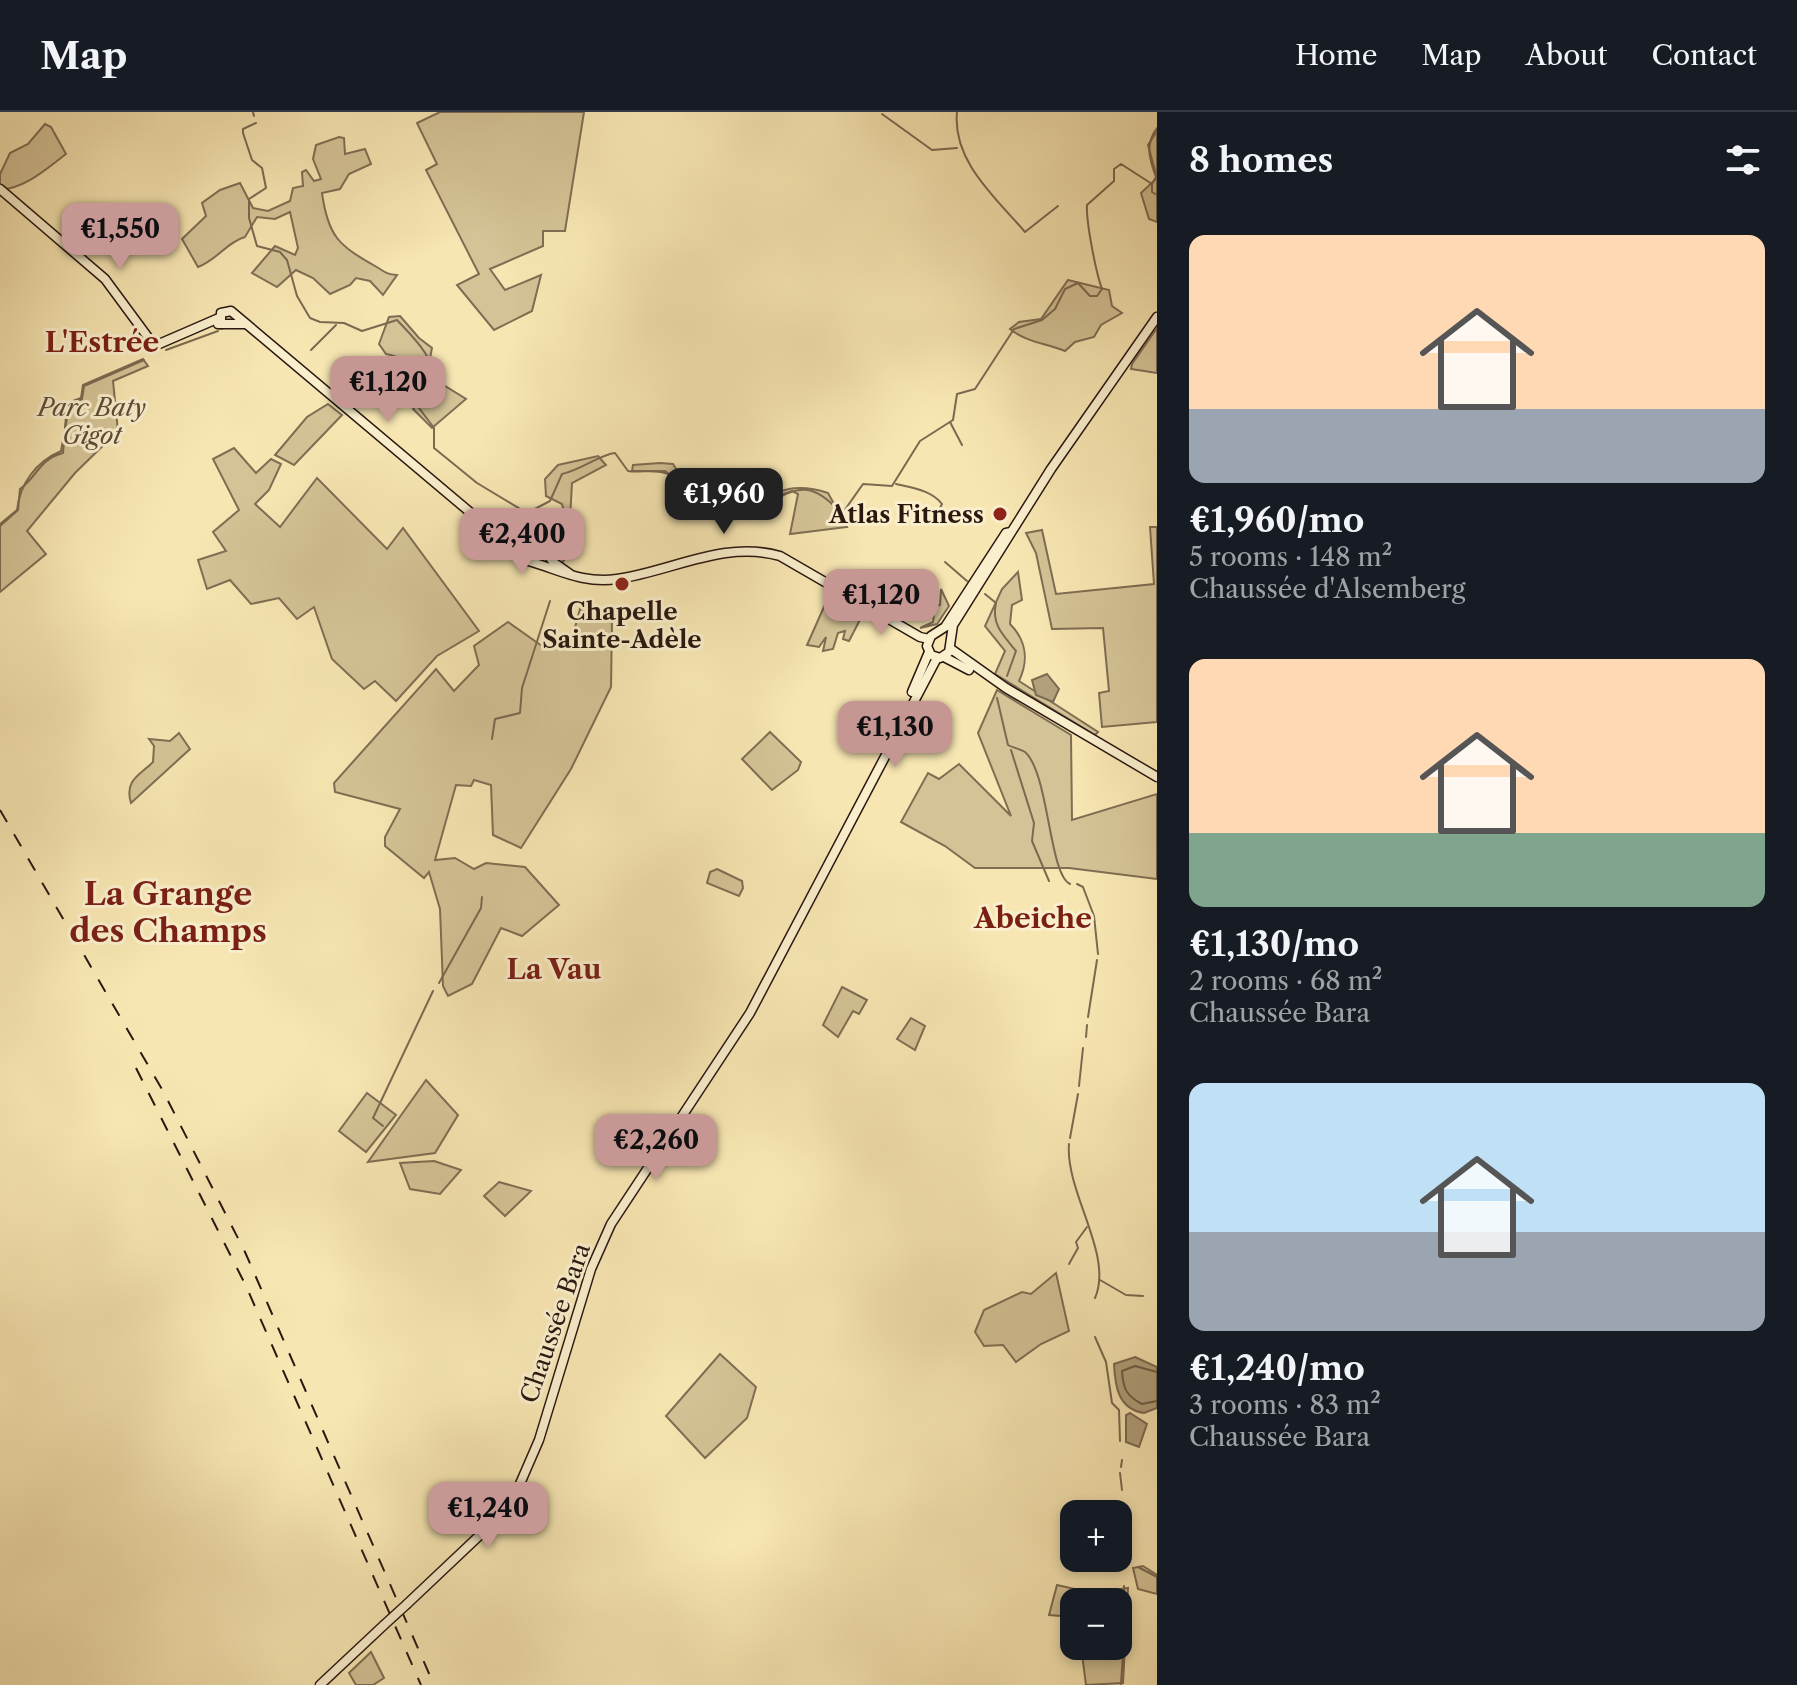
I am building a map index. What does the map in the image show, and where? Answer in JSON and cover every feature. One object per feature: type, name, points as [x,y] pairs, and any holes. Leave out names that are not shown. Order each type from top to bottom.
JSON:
[{"type":"main road","points":[[0,189],[105,279],[150,340],[159,344],[220,321],[234,320],[245,324],[528,561],[538,562],[555,573],[616,579],[725,552],[763,551],[780,556],[903,626],[940,657],[1006,688],[1157,777]]},
{"type":"main road","points":[[220,321],[225,311],[234,320]]},
{"type":"main road","points":[[928,646],[1006,533],[1011,532],[1157,317]]},
{"type":"main road","name":"Chaussée Bara","points":[[320,1685],[489,1527],[516,1493],[539,1440],[591,1269],[611,1224],[755,1004],[899,725],[950,645],[953,625],[1011,532]]},
{"type":"main road","points":[[511,548],[537,541],[559,567],[574,576]]},
{"type":"main road","points":[[523,554],[526,544]]},
{"type":"main road","points":[[538,562],[545,550]]},
{"type":"main road","points":[[854,599],[928,646]]},
{"type":"main road","points":[[903,626],[921,631],[935,629],[955,610]]},
{"type":"main road","points":[[938,633],[1006,688]]},
{"type":"main road","name":"Chaussée Bara","points":[[899,725],[928,646]]},
{"type":"green space","points":[[440,112],[584,112],[565,231],[543,231],[543,246],[490,269],[505,290],[541,275],[532,311],[494,330],[457,285],[479,274],[426,170],[437,164],[417,123]]},
{"type":"green space","points":[[45,124],[51,127],[66,154],[27,182],[0,190],[0,174],[10,153],[28,144]]},
{"type":"green space","points":[[1157,131],[1157,178],[1148,145]]},
{"type":"green space","points":[[344,138],[345,154],[365,149],[371,164],[349,174],[340,189],[322,193],[328,220],[337,238],[352,252],[385,272],[397,275],[383,295],[370,281],[356,278],[350,285],[330,294],[313,278],[296,270],[277,287],[252,273],[275,246],[295,255],[298,248],[290,212],[275,219],[257,217],[245,237],[198,267],[182,239],[206,216],[202,203],[220,190],[240,183],[253,208],[268,211],[290,201],[293,188],[303,186],[302,172],[306,170],[314,181],[321,179],[313,159],[316,145]]},
{"type":"green space","points":[[1157,178],[1157,222],[1149,219],[1141,193]]},
{"type":"green space","points":[[1068,280],[1109,290],[1112,306],[1122,313],[1101,325],[1094,337],[1075,342],[1065,351],[1029,340],[1010,329],[1019,322],[1041,319]]},
{"type":"green space","points":[[400,316],[432,348],[428,369],[386,354],[379,344],[389,317]]},
{"type":"green space","points":[[1157,328],[1157,373],[1131,369],[1132,364]]},
{"type":"green space","name":"Parc Baty Gigot","points":[[143,359],[148,366],[113,381],[118,431],[75,473],[27,531],[46,554],[0,592],[0,524],[17,510],[31,474],[44,461],[61,451],[70,402],[81,398],[83,385]]},
{"type":"green space","points":[[437,381],[466,399],[432,428],[413,409]]},
{"type":"green space","points":[[328,404],[342,415],[294,465],[275,455],[307,417]]},
{"type":"green space","points":[[234,448],[256,473],[271,459],[281,464],[269,490],[255,504],[280,527],[317,478],[387,549],[403,528],[479,631],[437,656],[396,701],[375,681],[364,689],[332,659],[314,607],[297,619],[279,598],[251,604],[230,580],[207,589],[198,560],[226,551],[213,532],[239,510],[213,459]]},
{"type":"green space","points":[[598,456],[606,465],[572,483],[568,555],[561,564],[553,558],[562,531],[562,504],[546,496],[545,479],[558,465]]},
{"type":"green space","points":[[673,464],[689,483],[730,500],[754,500],[797,488],[828,493],[847,527],[790,534],[798,494],[792,491],[750,506],[724,507],[691,491],[665,471],[632,471],[633,465]]},
{"type":"green space","points":[[1150,527],[1157,527],[1157,722],[1102,727],[1099,693],[1109,691],[1103,628],[1052,629],[1036,553],[1026,533],[1042,530],[1056,594],[1154,584]]},
{"type":"green space","points":[[1018,572],[1022,600],[1012,605],[1010,624],[1023,644],[1025,658],[1019,681],[1098,732],[1095,735],[995,674],[1005,651],[985,626],[1002,589]]},
{"type":"green space","points":[[877,579],[930,608],[940,605],[941,589],[949,606],[937,624],[920,628],[933,622],[934,615],[896,594],[881,596],[875,602],[879,592],[874,587]]},
{"type":"green space","points":[[831,591],[864,612],[849,641],[843,639],[845,631],[838,633],[833,649],[823,651],[826,637],[819,647],[807,645]]},
{"type":"green space","points":[[580,609],[612,621],[611,687],[571,769],[521,848],[493,835],[491,785],[474,780],[471,786],[456,785],[435,860],[455,858],[474,869],[486,863],[525,867],[559,905],[522,936],[501,928],[472,984],[448,996],[443,986],[440,909],[429,872],[424,878],[385,846],[385,837],[400,809],[335,792],[334,783],[436,669],[454,691],[479,665],[474,646],[508,622],[542,646],[571,642]]},
{"type":"green space","points":[[997,690],[1071,735],[1072,820],[1157,794],[1157,879],[1069,868],[975,868],[945,846],[901,822],[928,773],[939,779],[959,764],[1011,816],[978,733]]},
{"type":"green space","points":[[770,732],[801,762],[798,770],[772,790],[742,759]]},
{"type":"green space","points":[[179,733],[190,749],[131,803],[131,783],[153,762],[154,746],[149,739],[170,741]]},
{"type":"green space","points":[[717,869],[742,881],[739,896],[707,883],[710,872]]},
{"type":"green space","points":[[842,987],[867,1000],[859,1014],[853,1011],[838,1037],[823,1025]]},
{"type":"green space","points":[[911,1018],[925,1026],[915,1050],[897,1039]]},
{"type":"green space","points":[[426,1080],[458,1115],[435,1153],[368,1162]]},
{"type":"green space","points":[[367,1093],[396,1115],[366,1152],[339,1131]]},
{"type":"green space","points":[[434,1161],[461,1170],[440,1194],[410,1189],[400,1163]]},
{"type":"green space","points":[[499,1182],[531,1191],[505,1216],[484,1196]]},
{"type":"green space","points":[[1056,1273],[1069,1331],[1041,1344],[1016,1362],[1003,1345],[984,1346],[975,1332],[984,1310],[1022,1292],[1031,1294]]},
{"type":"green space","points":[[720,1354],[756,1387],[747,1418],[705,1458],[666,1416]]},
{"type":"green space","points":[[1143,1566],[1157,1575],[1157,1594],[1138,1589],[1133,1568]]},
{"type":"green space","points":[[1057,1585],[1070,1588],[1060,1588],[1060,1616],[1049,1615]]},
{"type":"green space","points":[[371,1652],[384,1678],[373,1685],[356,1685],[349,1673]]},
{"type":"green space","points":[[1083,1660],[1124,1660],[1123,1683],[1086,1685]]},
{"type":"water","points":[[1047,674],[1059,689],[1053,702],[1036,695],[1032,680]]},
{"type":"water","points":[[1135,1357],[1157,1367],[1157,1408],[1144,1413],[1135,1411],[1123,1402],[1115,1380],[1114,1364]]},
{"type":"water","points":[[1130,1413],[1147,1424],[1139,1447],[1126,1442],[1126,1415]]},
{"type":"waterway","points":[[253,112],[254,116]]},
{"type":"waterway","points":[[957,112],[957,130],[969,163],[989,192],[1025,232],[1058,206]]},
{"type":"waterway","points":[[882,114],[932,150],[957,148]]},
{"type":"waterway","points":[[256,123],[243,129],[243,133],[252,160],[262,168],[266,188],[249,199],[249,218],[257,246],[280,252],[287,260],[297,296],[310,318],[320,322],[344,323],[362,331],[397,320],[416,341],[432,366],[431,386],[416,404],[434,428],[434,448],[477,483],[527,513],[550,501],[562,474],[615,453],[628,471],[656,471],[675,476],[710,498],[731,506],[758,506],[801,490],[812,491],[839,511],[844,511],[863,484],[892,486],[920,441],[953,420],[957,394],[975,389],[1014,329],[1042,320],[1055,309],[1065,289],[1078,283],[1090,296],[1097,296],[1102,289],[1092,247],[1087,205],[1114,181],[1114,169],[1121,164],[1152,184],[1156,177],[1150,146],[1157,128]]},
{"type":"waterway","points":[[1152,184],[1152,192],[1157,195]]},
{"type":"waterway","points":[[311,350],[336,325]]},
{"type":"waterway","points":[[166,350],[218,331]]},
{"type":"waterway","points":[[0,526],[18,510],[20,489],[49,459],[63,453],[66,416],[72,403],[82,399],[84,386],[144,360]]},
{"type":"waterway","points":[[950,422],[962,445]]},
{"type":"waterway","points":[[896,484],[932,496],[942,504],[937,514]]},
{"type":"waterway","points":[[945,562],[967,581]]},
{"type":"waterway","points":[[985,594],[996,603],[997,623],[1016,651],[1007,676]]},
{"type":"waterway","points":[[492,739],[495,719],[520,713],[522,688],[550,601]]},
{"type":"waterway","points":[[997,698],[1008,745],[1025,752],[1033,763],[1057,863],[1070,884]]},
{"type":"waterway","points":[[1011,750],[1034,823],[1032,841],[1049,881]]},
{"type":"waterway","points":[[1077,884],[1083,887],[1094,916],[1098,954]]},
{"type":"waterway","points":[[439,983],[481,908],[482,897]]},
{"type":"waterway","points":[[1088,1017],[1097,960]]},
{"type":"waterway","points":[[383,1126],[373,1118],[433,991]]},
{"type":"waterway","points":[[1086,1037],[1087,1025]]},
{"type":"waterway","points":[[1079,1086],[1083,1048]]},
{"type":"waterway","points":[[1070,1138],[1078,1094]]},
{"type":"waterway","points":[[1069,1144],[1074,1182],[1098,1263],[1099,1281],[1095,1298]]},
{"type":"waterway","points":[[1069,1264],[1078,1248],[1076,1242],[1087,1227]]},
{"type":"waterway","points":[[1100,1280],[1126,1295],[1143,1296]]},
{"type":"waterway","points":[[1095,1337],[1106,1362],[1112,1403],[1119,1410],[1120,1441]]},
{"type":"waterway","points":[[1121,1467],[1122,1460]]},
{"type":"waterway","points":[[1120,1473],[1122,1490]]},
{"type":"waterway","points":[[1138,1567],[1157,1577]]},
{"type":"waterway","points":[[1121,1684],[1123,1660]]},
{"type":"railway","points":[[0,810],[163,1091],[245,1252],[434,1685]]},
{"type":"railway","points":[[136,1068],[246,1286],[421,1685]]},
{"type":"place","name":"Atlas Fitness","points":[[1000,514]]},
{"type":"place","name":"Chapelle Sainte-Adèle","points":[[622,584]]},
{"type":"district","name":"L'Estrée","points":[[102,342]]},
{"type":"district","name":"La Grange des Champs","points":[[168,912]]},
{"type":"district","name":"Abeiche","points":[[1033,918]]},
{"type":"district","name":"La Vau","points":[[554,969]]}]
